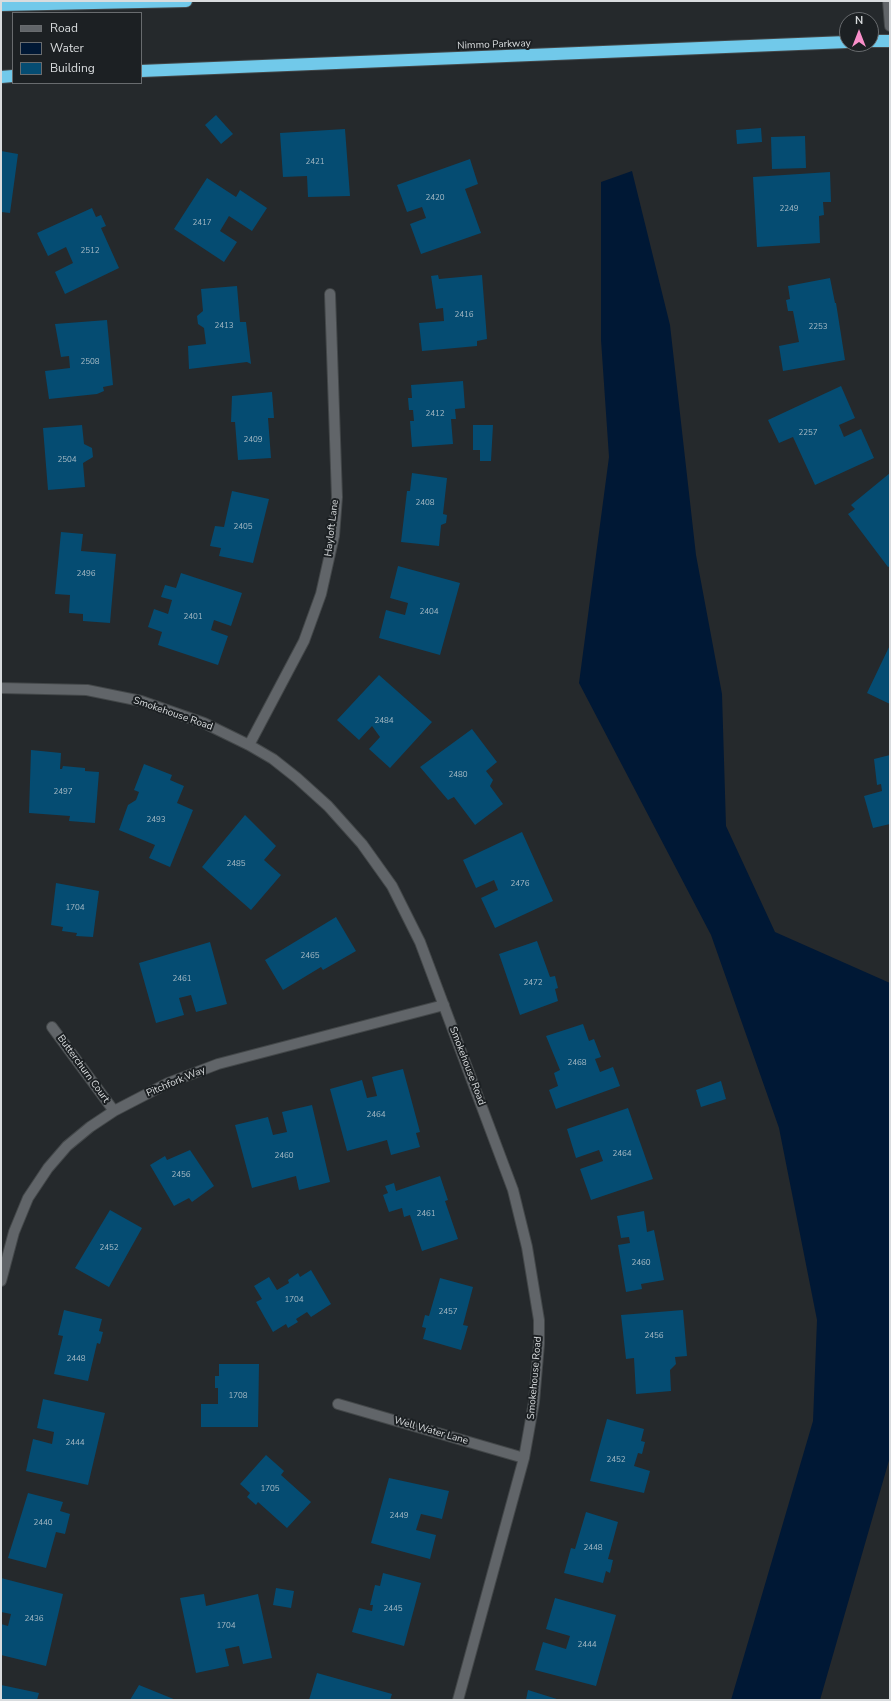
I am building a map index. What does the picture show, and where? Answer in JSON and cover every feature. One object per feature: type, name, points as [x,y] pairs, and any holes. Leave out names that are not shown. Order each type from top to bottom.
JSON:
[{"type":"highway","points":[[1,5],[186,1]]},
{"type":"highway","points":[[879,41],[890,41]]},
{"type":"highway","name":"Nimmo Parkway","points":[[142,71],[839,42]]},
{"type":"highway","points":[[1,77],[12,76]]},
{"type":"street","points":[[888,1],[890,26]]},
{"type":"street","name":"Hayloft Lane","points":[[249,745],[304,641],[321,594],[334,536],[337,497],[330,294]]},
{"type":"street","name":"Smokehouse Road","points":[[1,688],[87,690],[141,701],[204,723],[249,745],[272,759],[297,778],[328,806],[362,844],[392,886],[417,935],[513,1190],[527,1247],[539,1320],[539,1344],[534,1402],[524,1458],[458,1700]]},
{"type":"street","name":"Pitchfork Way","points":[[1,1281],[14,1232],[28,1198],[48,1168],[67,1146],[90,1127],[114,1111],[168,1083],[218,1064],[444,1005]]},
{"type":"street","name":"Butterchurn Court","points":[[52,1027],[114,1111]]},
{"type":"street","name":"Well Water Lane","points":[[338,1404],[524,1458]]},
{"type":"water","points":[[632,171],[670,325],[696,555],[722,694],[726,826],[775,932],[890,983],[890,1457],[820,1700],[731,1700],[813,1421],[817,1320],[779,1128],[711,935],[579,683],[609,457],[601,340],[601,182]]},
{"type":"building","points":[[216,115],[233,134],[221,144],[205,125]]},
{"type":"building","points":[[761,128],[762,142],[737,144],[736,130]]},
{"type":"building","points":[[345,129],[350,196],[308,197],[307,176],[283,177],[280,133]]},
{"type":"building","points":[[805,136],[806,168],[772,169],[771,137]]},
{"type":"building","points":[[1,151],[18,154],[10,213],[1,212]]},
{"type":"building","points":[[470,159],[478,184],[465,189],[481,233],[421,254],[410,224],[426,218],[422,207],[407,212],[397,185]]},
{"type":"building","points":[[830,172],[831,202],[823,202],[824,215],[819,216],[820,243],[757,247],[753,177]]},
{"type":"building","points":[[207,178],[236,197],[240,190],[267,208],[252,231],[229,216],[220,231],[237,242],[224,262],[174,229]]},
{"type":"building","points":[[92,208],[96,217],[101,215],[106,226],[101,228],[119,268],[65,294],[55,272],[73,263],[66,247],[48,256],[37,233]]},
{"type":"building","points":[[438,275],[439,279],[482,275],[487,339],[477,341],[477,346],[422,351],[419,323],[444,321],[443,308],[436,309],[431,276]]},
{"type":"building","points":[[830,278],[836,303],[845,360],[783,371],[779,346],[799,342],[793,311],[788,311],[786,300],[790,299],[788,286]]},
{"type":"building","points":[[237,286],[240,322],[246,322],[251,364],[247,362],[189,369],[188,346],[206,344],[204,328],[198,324],[197,316],[203,311],[201,289]]},
{"type":"building","points":[[107,320],[113,385],[103,387],[104,391],[97,394],[49,399],[45,371],[70,368],[69,356],[61,357],[55,324]]},
{"type":"building","points":[[463,381],[465,408],[455,409],[456,419],[451,419],[453,444],[412,447],[410,421],[414,421],[413,410],[409,410],[408,398],[412,398],[411,385]]},
{"type":"building","points":[[841,386],[855,418],[839,425],[844,437],[861,429],[874,458],[815,485],[793,437],[779,443],[768,420]]},
{"type":"building","points":[[272,392],[274,418],[268,418],[271,458],[238,460],[235,422],[231,422],[232,396]]},
{"type":"building","points":[[82,425],[84,444],[92,448],[93,457],[83,463],[85,487],[48,490],[43,428]]},
{"type":"building","points":[[473,425],[493,425],[491,461],[480,461],[480,450],[473,450]]},
{"type":"building","points":[[412,473],[447,478],[443,514],[447,515],[446,523],[441,525],[439,546],[401,542],[407,491],[410,491]]},
{"type":"building","points":[[890,473],[890,566],[888,567],[848,514],[855,509],[851,505]]},
{"type":"building","points":[[232,491],[269,499],[253,563],[219,556],[221,548],[210,546],[215,526],[224,527]]},
{"type":"building","points":[[61,532],[83,534],[81,551],[116,554],[110,623],[83,621],[83,614],[69,613],[70,595],[55,594]]},
{"type":"building","points":[[398,566],[460,583],[440,655],[379,638],[386,610],[405,615],[408,603],[390,598]]},
{"type":"building","points":[[181,573],[242,593],[231,626],[214,620],[211,630],[228,636],[218,665],[158,645],[162,632],[148,627],[154,609],[168,614],[172,600],[161,597],[165,585],[176,588]]},
{"type":"building","points":[[890,645],[890,704],[867,693]]},
{"type":"building","points":[[379,675],[432,722],[390,768],[369,749],[380,737],[372,726],[359,740],[337,720]]},
{"type":"building","points":[[472,729],[497,762],[486,771],[493,780],[490,786],[503,804],[475,825],[454,797],[448,800],[420,767]]},
{"type":"building","points":[[31,750],[61,753],[60,769],[62,769],[63,766],[85,768],[85,771],[99,772],[95,823],[69,821],[70,816],[29,813]]},
{"type":"building","points":[[890,755],[890,824],[873,828],[864,796],[882,791],[881,784],[877,785],[874,759]]},
{"type":"building","points":[[144,764],[172,775],[170,780],[184,786],[177,803],[193,810],[170,867],[149,858],[155,845],[119,830],[128,805],[136,800],[139,792],[134,790]]},
{"type":"building","points":[[245,815],[276,846],[264,860],[281,875],[251,910],[202,867]]},
{"type":"building","points":[[522,832],[553,901],[495,928],[481,898],[498,890],[494,880],[476,888],[463,860]]},
{"type":"building","points":[[56,883],[99,891],[93,937],[76,936],[77,933],[62,931],[63,927],[51,925]]},
{"type":"building","points":[[336,917],[356,951],[323,970],[321,967],[283,990],[265,960]]},
{"type":"building","points":[[537,941],[550,977],[555,976],[558,988],[555,989],[558,1001],[520,1015],[499,954]]},
{"type":"building","points":[[210,942],[227,1004],[196,1012],[191,995],[179,998],[184,1015],[156,1023],[139,963]]},
{"type":"building","points":[[583,1024],[589,1041],[594,1039],[601,1057],[595,1059],[600,1072],[613,1067],[620,1086],[556,1109],[549,1090],[558,1086],[554,1073],[560,1070],[546,1036]]},
{"type":"building","points":[[403,1069],[420,1132],[416,1133],[420,1147],[391,1155],[387,1140],[347,1151],[330,1089],[362,1080],[367,1098],[377,1096],[372,1077]]},
{"type":"building","points":[[721,1081],[726,1099],[701,1107],[696,1090]]},
{"type":"building","points":[[312,1105],[330,1182],[299,1190],[296,1176],[252,1188],[235,1125],[268,1117],[273,1135],[287,1132],[282,1112]]},
{"type":"building","points":[[628,1108],[653,1179],[591,1200],[580,1169],[603,1161],[599,1150],[576,1158],[567,1129]]},
{"type":"building","points":[[190,1150],[214,1186],[192,1202],[189,1198],[174,1206],[150,1165],[165,1156],[167,1160]]},
{"type":"building","points":[[440,1176],[448,1200],[445,1201],[458,1239],[422,1251],[410,1215],[404,1217],[402,1208],[389,1212],[383,1195],[388,1193],[385,1186],[394,1183],[396,1191]]},
{"type":"building","points":[[110,1210],[142,1228],[109,1287],[75,1268]]},
{"type":"building","points":[[644,1211],[647,1232],[654,1230],[664,1280],[641,1284],[642,1289],[626,1292],[618,1245],[630,1243],[629,1237],[621,1238],[617,1216]]},
{"type":"building","points":[[311,1270],[331,1304],[311,1317],[307,1312],[296,1319],[298,1322],[288,1328],[286,1324],[273,1332],[256,1302],[262,1299],[254,1286],[269,1277],[277,1290],[289,1283],[288,1280],[298,1273],[300,1277]]},
{"type":"building","points":[[440,1278],[473,1287],[463,1325],[468,1326],[461,1350],[423,1339],[426,1328],[422,1327],[425,1315],[429,1316]]},
{"type":"building","points":[[64,1310],[102,1319],[99,1331],[103,1332],[100,1344],[97,1343],[88,1381],[54,1374],[63,1336],[58,1335]]},
{"type":"building","points":[[683,1310],[687,1356],[675,1357],[676,1364],[670,1370],[671,1391],[636,1394],[634,1358],[626,1359],[621,1315]]},
{"type":"building","points":[[219,1364],[259,1364],[258,1427],[201,1427],[201,1404],[218,1404],[218,1388],[215,1388],[215,1376],[219,1376]]},
{"type":"building","points":[[43,1399],[105,1413],[88,1485],[26,1471],[33,1439],[52,1444],[54,1432],[37,1428]]},
{"type":"building","points":[[607,1419],[644,1429],[641,1441],[645,1442],[642,1454],[638,1453],[634,1466],[650,1471],[644,1493],[590,1481]]},
{"type":"building","points":[[266,1455],[284,1471],[281,1475],[311,1502],[287,1528],[258,1502],[256,1505],[247,1497],[250,1493],[240,1484]]},
{"type":"building","points":[[389,1478],[449,1491],[442,1519],[421,1514],[416,1530],[436,1535],[430,1559],[371,1543]]},
{"type":"building","points":[[28,1493],[63,1502],[60,1511],[70,1514],[65,1534],[56,1532],[46,1568],[8,1558]]},
{"type":"building","points":[[586,1512],[618,1522],[608,1559],[613,1560],[610,1573],[606,1571],[603,1583],[564,1573],[571,1548],[575,1549]]},
{"type":"building","points":[[383,1573],[421,1583],[404,1646],[352,1632],[359,1608],[372,1611],[373,1605],[370,1605],[375,1585],[380,1586]]},
{"type":"building","points":[[1,1578],[63,1594],[46,1666],[1,1655],[1,1624],[8,1626],[11,1614],[1,1612]]},
{"type":"building","points":[[276,1588],[294,1591],[291,1608],[273,1605]]},
{"type":"building","points":[[204,1594],[206,1606],[258,1594],[272,1658],[243,1664],[239,1646],[225,1649],[229,1666],[196,1673],[180,1598]]},
{"type":"building","points":[[555,1598],[616,1615],[596,1686],[535,1670],[543,1642],[566,1649],[570,1636],[546,1629]]},
{"type":"building","points":[[317,1673],[392,1694],[390,1700],[309,1700]]},
{"type":"building","points":[[1,1685],[39,1693],[37,1700],[1,1700]]},
{"type":"building","points":[[139,1685],[176,1700],[130,1700]]},
{"type":"building","points":[[528,1690],[560,1700],[526,1700]]}]
